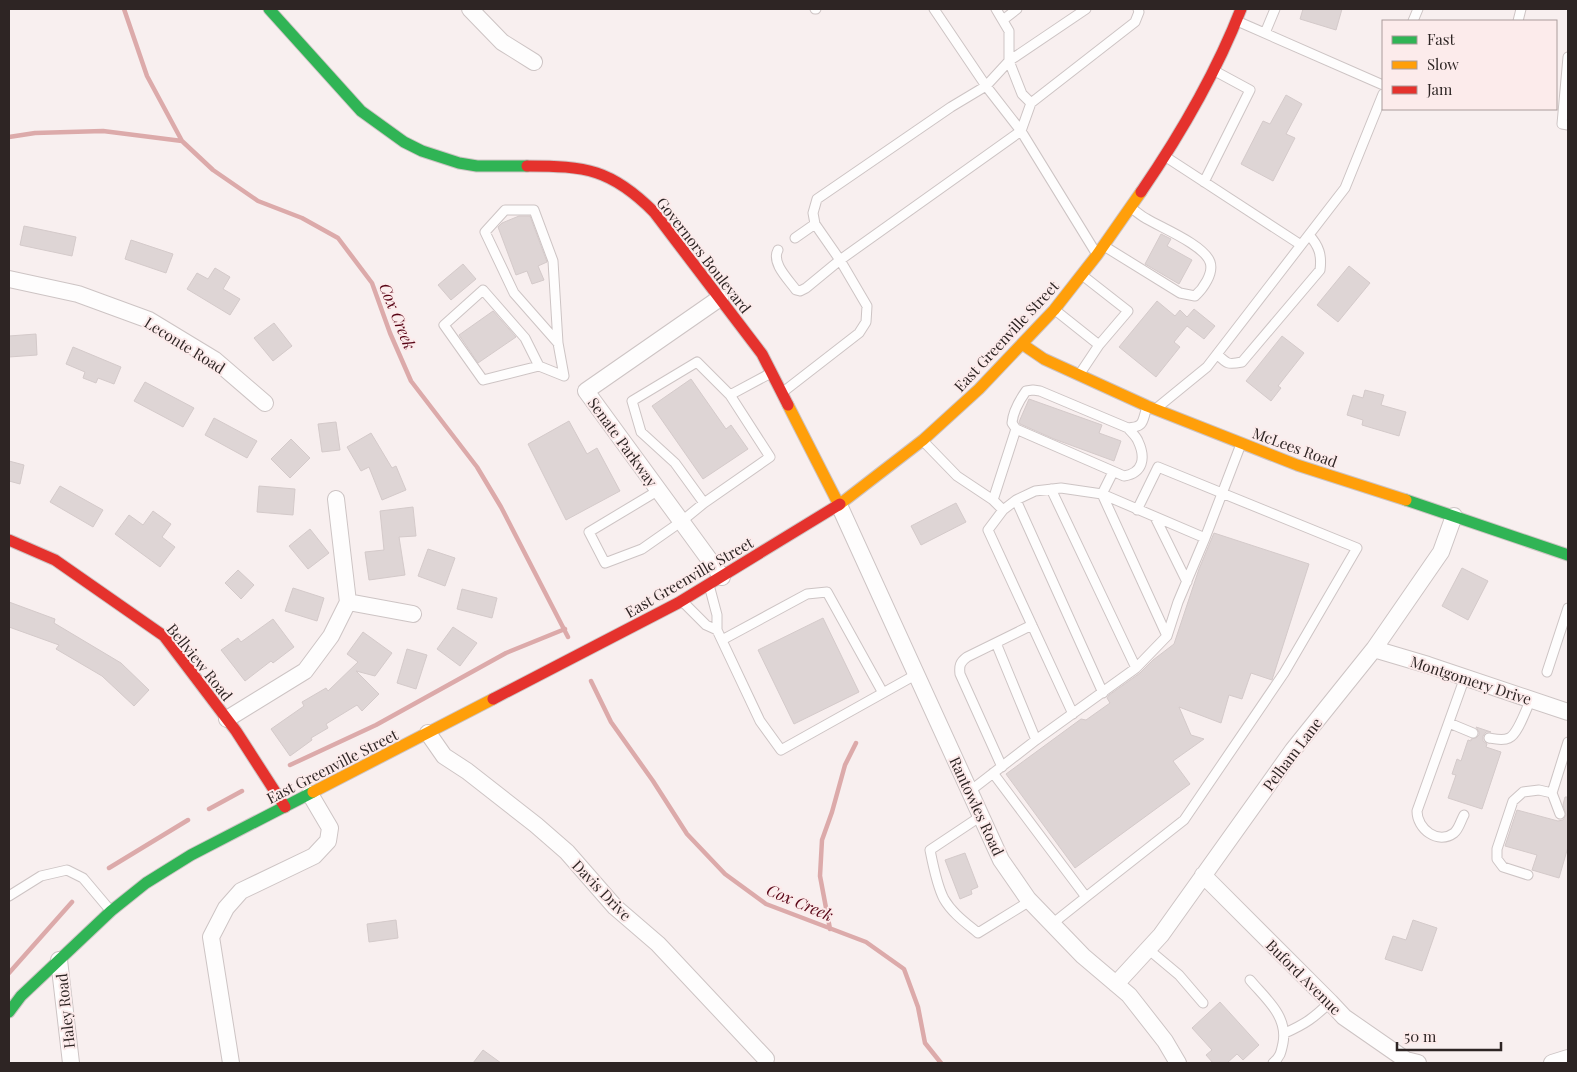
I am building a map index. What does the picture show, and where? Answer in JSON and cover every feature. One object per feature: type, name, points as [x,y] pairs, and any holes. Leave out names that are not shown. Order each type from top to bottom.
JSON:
[{"type":"street","name":"Governors Boulevard","points":[[268,9],[360,111],[404,142],[441,158],[477,166],[562,166],[598,172],[617,181],[640,198],[654,212],[762,354],[839,505]]},
{"type":"street","points":[[470,9],[502,42],[534,62]]},
{"type":"street","name":"East Greenville Street","points":[[9,1012],[21,996],[111,911],[146,883],[191,856],[682,601],[839,505],[923,440],[979,389],[1054,310],[1100,250],[1165,157],[1213,70],[1242,9]]},
{"type":"street","name":"Leconte Road","points":[[9,279],[78,294],[149,320],[215,360],[266,402]]},
{"type":"street","name":"Senate Parkway","points":[[715,580],[682,521],[586,391],[720,298]]},
{"type":"street","name":"McLees Road","points":[[1022,344],[1044,359],[1079,376],[1241,444],[1297,465],[1454,516],[1568,556]]},
{"type":"street","points":[[227,719],[305,670],[332,636],[348,602],[336,500]]},
{"type":"street","name":"Rantowles Road","points":[[839,505],[1001,860],[1030,901],[1083,956],[1129,995],[1165,1041],[1178,1063]]},
{"type":"street","name":"Pelham Lane","points":[[1116,984],[1160,936],[1293,750],[1374,649],[1441,552],[1454,516]]},
{"type":"street","name":"Bellview Road","points":[[9,540],[55,560],[164,636],[236,731],[285,807]]},
{"type":"street","points":[[348,602],[413,614]]},
{"type":"street","name":"Montgomery Drive","points":[[1374,649],[1568,712]]},
{"type":"street","name":"Davis Drive","points":[[428,733],[444,756],[467,770],[567,852],[615,907],[658,944],[766,1060]]},
{"type":"street","points":[[231,1063],[211,937],[226,908],[241,891],[314,856],[328,841],[330,828],[310,794]]},
{"type":"street","name":"Buford Avenue","points":[[1203,875],[1344,1017],[1406,1060],[1418,1063]]},
{"type":"street","name":"Haley Road","points":[[59,960],[71,1063]]},
{"type":"street","points":[[1552,1063],[1568,1058]]},
{"type":"lane","points":[[934,9],[986,86],[1021,131],[1100,250],[1180,293],[1195,296],[1211,272],[1211,263],[1205,254],[1175,233],[1147,219],[1131,208]]},
{"type":"lane","points":[[996,9],[1009,31],[1009,61],[1022,94],[1031,104]]},
{"type":"lane","points":[[1003,20],[1017,9]]},
{"type":"lane","points":[[782,393],[859,334],[866,322],[867,306],[840,260],[815,224],[813,213],[817,199],[951,106],[986,86],[1009,61],[1086,9]]},
{"type":"lane","points":[[778,250],[775,255],[776,262],[796,290],[806,288],[840,260],[1021,131],[1031,104],[1135,22],[1139,12],[1138,9]]},
{"type":"lane","points":[[1265,33],[1275,9]]},
{"type":"lane","points":[[1237,20],[1382,85]]},
{"type":"lane","points":[[1568,57],[1562,124],[1568,125]]},
{"type":"lane","points":[[1204,182],[1250,90],[1213,70]]},
{"type":"lane","points":[[1128,428],[1138,440],[1142,462],[1138,470],[1132,475],[1124,476],[1016,429],[1012,423],[1014,412],[1026,390],[1033,390],[1128,428],[1138,427],[1152,408],[1207,367],[1345,188],[1382,96]]},
{"type":"lane","points":[[1165,157],[1301,245]]},
{"type":"lane","points":[[539,366],[525,338],[483,290],[444,325],[483,380],[539,366],[564,376],[558,343],[553,261],[534,210],[505,210],[485,232],[514,293],[558,343]]},
{"type":"lane","points":[[795,238],[815,224]]},
{"type":"lane","points":[[1217,354],[1226,363],[1242,362],[1320,270],[1322,258],[1318,245],[1308,235]]},
{"type":"lane","points":[[1079,376],[1099,345],[1128,311],[1081,275]]},
{"type":"lane","points":[[1054,310],[1099,345]]},
{"type":"lane","points":[[658,490],[589,532],[605,563],[642,549],[770,457],[730,395],[697,362],[632,401],[641,432],[675,463],[704,503]]},
{"type":"lane","points":[[730,395],[771,372]]},
{"type":"lane","points":[[993,500],[1016,429]]},
{"type":"lane","points":[[923,440],[958,476],[993,500],[1003,510]]},
{"type":"lane","points":[[970,791],[1036,740],[1136,668],[1167,636],[1178,602],[1241,444]]},
{"type":"lane","points":[[1052,924],[1184,820],[1284,673],[1357,548],[1158,467],[1137,510]]},
{"type":"lane","points":[[1102,494],[1113,472]]},
{"type":"lane","points":[[1073,714],[988,530],[1003,510],[1016,500],[1035,491],[1061,488],[1102,494],[1205,538]]},
{"type":"lane","points":[[1051,489],[1136,668]]},
{"type":"lane","points":[[1102,494],[1167,636]]},
{"type":"lane","points":[[1016,500],[1103,693]]},
{"type":"lane","points":[[1155,517],[1187,582]]},
{"type":"lane","points":[[715,580],[717,630],[760,721],[780,750],[917,674]]},
{"type":"lane","points":[[722,640],[807,594],[827,592],[883,693]]},
{"type":"lane","points":[[682,601],[706,626],[717,630]]},
{"type":"lane","points":[[1546,672],[1568,608]]},
{"type":"lane","points":[[1002,766],[960,674],[959,667],[967,657],[1032,625]]},
{"type":"lane","points":[[996,643],[1036,740]]},
{"type":"lane","points":[[1464,677],[1417,811],[1417,816],[1418,821],[1425,830],[1441,838],[1457,830],[1464,815]]},
{"type":"lane","points":[[1489,738],[1509,739],[1514,734],[1531,699]]},
{"type":"lane","points":[[1449,723],[1474,733]]},
{"type":"lane","points":[[1560,814],[1552,793],[1568,742]]},
{"type":"lane","points":[[993,773],[1086,897]]},
{"type":"lane","points":[[1528,875],[1502,867],[1496,859],[1497,849],[1513,801],[1523,792],[1539,790],[1552,793]]},
{"type":"lane","points":[[981,816],[930,850],[933,866],[944,899],[956,914],[978,933],[1030,901]]},
{"type":"lane","points":[[9,896],[41,876],[67,870],[83,878],[111,911]]},
{"type":"lane","points":[[1148,949],[1179,975],[1203,1003]]},
{"type":"lane","points":[[1250,980],[1280,1014],[1285,1033],[1280,1056],[1272,1063]]},
{"type":"lane","points":[[1285,1033],[1307,1023],[1330,1002]]},
{"type":"building","points":[[1303,9],[1342,9],[1336,30],[1300,19]]},
{"type":"building","points":[[1286,95],[1302,104],[1286,134],[1295,138],[1273,181],[1241,164],[1263,121],[1270,124]]},
{"type":"building","points":[[519,216],[530,216],[547,262],[538,266],[544,280],[532,284],[527,271],[516,275],[498,227],[502,223]]},
{"type":"building","points":[[24,226],[76,237],[72,256],[20,245]]},
{"type":"building","points":[[1161,234],[1171,239],[1167,246],[1192,260],[1179,284],[1145,264]]},
{"type":"building","points":[[131,240],[173,254],[166,273],[125,259]]},
{"type":"building","points":[[463,264],[476,279],[451,300],[438,285]]},
{"type":"building","points":[[1349,266],[1370,283],[1338,322],[1317,305]]},
{"type":"building","points":[[215,268],[230,277],[223,289],[240,299],[230,315],[187,289],[197,273],[208,279]]},
{"type":"building","points":[[1157,301],[1175,316],[1180,310],[1187,317],[1194,309],[1215,326],[1204,339],[1187,326],[1174,342],[1180,347],[1156,377],[1119,347]]},
{"type":"building","points":[[493,311],[516,337],[478,363],[459,335]]},
{"type":"building","points":[[274,323],[292,346],[273,361],[254,338]]},
{"type":"building","points":[[36,334],[37,355],[9,357],[9,336]]},
{"type":"building","points":[[1282,336],[1304,353],[1278,386],[1281,388],[1271,401],[1246,381]]},
{"type":"building","points":[[73,347],[121,367],[114,384],[98,378],[96,383],[83,378],[85,372],[66,364]]},
{"type":"building","points":[[691,379],[726,429],[731,425],[748,449],[703,479],[652,406]]},
{"type":"building","points":[[145,382],[194,408],[183,427],[134,401]]},
{"type":"building","points":[[1365,390],[1384,395],[1381,405],[1406,412],[1399,436],[1362,425],[1363,420],[1347,415],[1353,395],[1363,398]]},
{"type":"building","points":[[1029,399],[1102,425],[1099,433],[1121,441],[1114,461],[1054,439],[1020,424],[1019,422]]},
{"type":"building","points":[[214,418],[257,441],[247,458],[205,435]]},
{"type":"building","points":[[569,421],[587,454],[597,448],[620,491],[566,520],[528,444]]},
{"type":"building","points":[[336,422],[340,450],[322,452],[318,424]]},
{"type":"building","points":[[371,433],[392,468],[396,466],[406,490],[382,500],[369,467],[361,471],[347,447]]},
{"type":"building","points":[[291,439],[310,458],[290,478],[271,459]]},
{"type":"building","points":[[9,461],[24,465],[20,484],[9,481]]},
{"type":"building","points":[[60,486],[103,510],[93,527],[50,502]]},
{"type":"building","points":[[259,486],[295,489],[293,515],[257,512]]},
{"type":"building","points":[[956,503],[966,522],[921,545],[911,526]]},
{"type":"building","points":[[413,507],[416,536],[399,537],[405,575],[369,580],[365,552],[384,550],[380,511]]},
{"type":"building","points":[[153,511],[171,524],[162,537],[175,547],[160,567],[115,534],[129,515],[143,525]]},
{"type":"building","points":[[310,529],[329,553],[308,569],[289,546]]},
{"type":"building","points":[[1214,533],[1309,564],[1272,680],[1251,673],[1242,699],[1229,695],[1221,723],[1179,707],[1191,735],[1204,739],[1173,761],[1190,784],[1075,868],[1006,774],[1081,719],[1086,720],[1110,703],[1107,698],[1109,695],[1140,673],[1174,644],[1199,569]]},
{"type":"building","points":[[428,549],[455,558],[445,586],[418,576]]},
{"type":"building","points":[[1462,568],[1488,581],[1468,620],[1442,606]]},
{"type":"building","points":[[238,570],[254,585],[241,599],[225,583]]},
{"type":"building","points":[[293,588],[324,598],[317,621],[285,611]]},
{"type":"building","points":[[462,589],[497,598],[492,618],[457,609]]},
{"type":"building","points":[[9,602],[55,619],[54,623],[121,663],[149,690],[134,706],[102,676],[56,649],[59,645],[9,627]]},
{"type":"building","points":[[823,618],[859,692],[794,724],[758,650]]},
{"type":"building","points":[[273,619],[294,647],[273,663],[271,661],[245,681],[221,650],[238,638],[241,642]]},
{"type":"building","points":[[453,627],[477,643],[460,666],[437,649]]},
{"type":"building","points":[[363,632],[392,653],[375,676],[356,671],[379,694],[362,711],[357,705],[326,724],[328,728],[311,738],[312,740],[290,756],[271,729],[304,706],[302,702],[326,688],[328,691],[358,662],[347,654]]},
{"type":"building","points":[[407,649],[427,655],[416,689],[397,683]]},
{"type":"building","points":[[1476,727],[1491,732],[1486,732],[1483,736],[1483,741],[1487,744],[1486,747],[1501,752],[1482,809],[1448,798],[1456,775],[1452,774],[1457,759],[1461,761],[1468,740],[1471,741],[1471,739],[1479,735]]},
{"type":"building","points":[[1565,797],[1568,797],[1568,847],[1559,878],[1532,870],[1537,855],[1505,846],[1517,810],[1558,821],[1563,820],[1566,815],[1563,805]]},
{"type":"building","points":[[965,853],[978,887],[971,890],[972,894],[960,899],[945,860]]},
{"type":"building","points":[[396,920],[398,938],[369,942],[367,924]]},
{"type":"building","points":[[1413,920],[1437,928],[1422,971],[1385,959],[1393,936],[1406,940]]},
{"type":"building","points":[[1220,1002],[1259,1045],[1243,1060],[1237,1054],[1227,1063],[1213,1063],[1206,1055],[1212,1050],[1192,1028]]},
{"type":"building","points":[[483,1050],[501,1063],[473,1063]]},
{"type":"waterway","name":"Cox Creek","points":[[124,9],[147,76],[182,141],[213,170],[258,201],[302,218],[338,238],[372,283],[390,333],[411,381],[477,467],[501,507],[568,637]]},
{"type":"waterway","points":[[9,137],[35,133],[103,131],[182,141]]},
{"type":"waterway","points":[[290,765],[376,725],[506,653],[565,629]]},
{"type":"waterway","name":"Cox Creek","points":[[591,681],[611,722],[653,781],[687,834],[725,874],[766,904],[866,942],[904,969],[918,1007],[925,1043],[941,1063]]},
{"type":"waterway","points":[[830,929],[820,876],[822,840],[845,765],[856,743]]},
{"type":"waterway","points":[[209,809],[242,791]]},
{"type":"waterway","points":[[109,868],[188,820]]},
{"type":"waterway","points":[[9,973],[72,902]]},
{"type":"traffic: fast","points":[[269,9],[361,111],[404,142],[422,151],[459,163],[477,166],[527,166]]},
{"type":"traffic: fast","points":[[1406,500],[1568,555]]},
{"type":"traffic: fast","points":[[9,1012],[21,996],[111,911],[146,883],[191,855],[313,792]]},
{"type":"traffic: slow","points":[[840,504],[923,440],[979,389],[1054,310],[1097,255],[1141,192]]},
{"type":"traffic: slow","points":[[1022,344],[1044,359],[1147,406],[1297,465],[1406,500]]},
{"type":"traffic: slow","points":[[788,405],[839,505]]},
{"type":"traffic: slow","points":[[313,792],[493,699]]},
{"type":"traffic: jam","points":[[1141,192],[1170,148],[1209,80],[1241,9]]},
{"type":"traffic: jam","points":[[527,166],[582,169],[610,179],[639,198],[654,212],[762,354],[788,405]]},
{"type":"traffic: jam","points":[[493,699],[678,603],[840,504]]},
{"type":"traffic: jam","points":[[9,540],[55,560],[164,636],[236,731],[285,807]]}]
